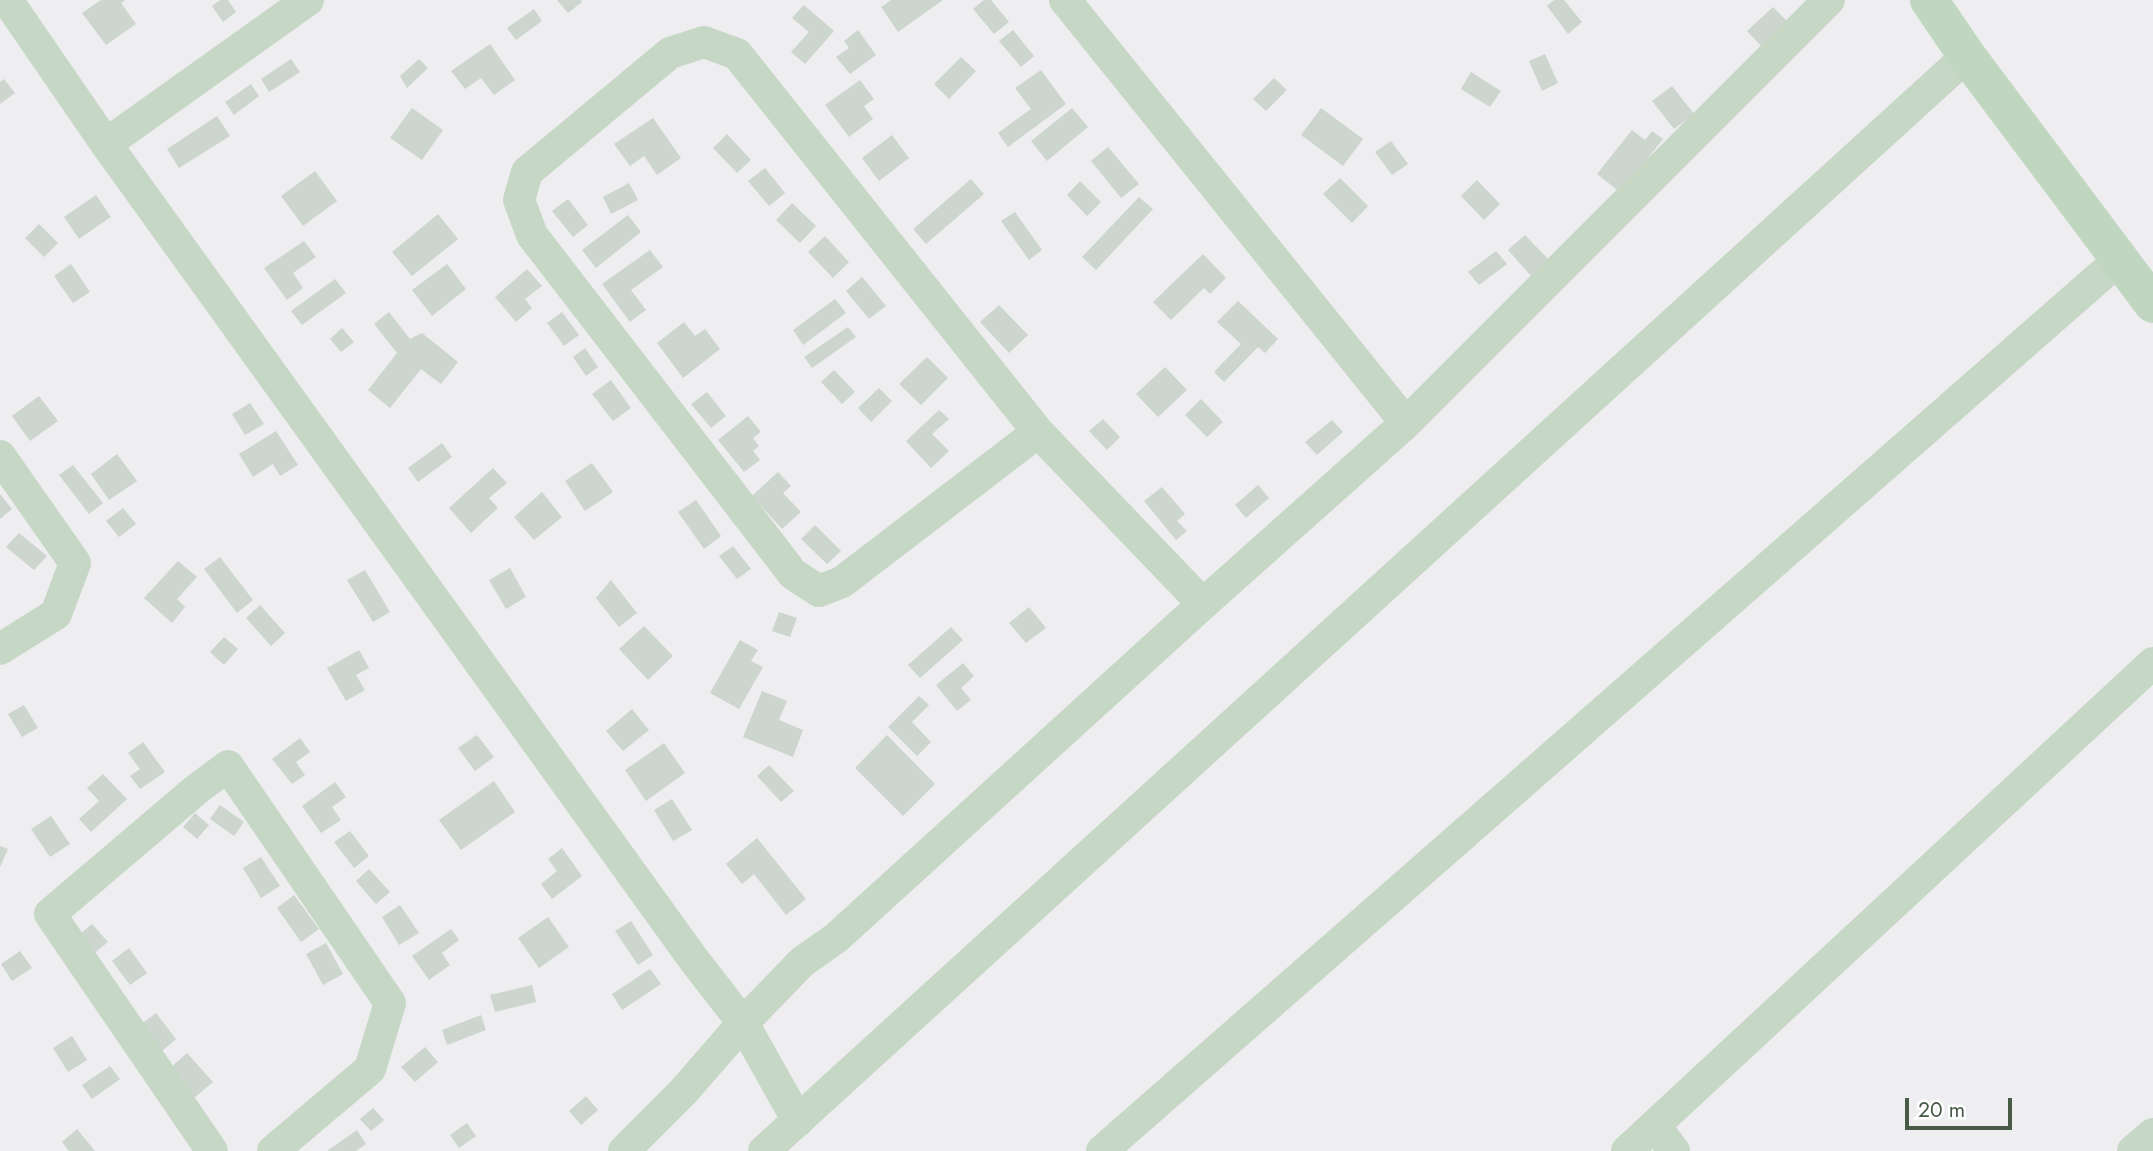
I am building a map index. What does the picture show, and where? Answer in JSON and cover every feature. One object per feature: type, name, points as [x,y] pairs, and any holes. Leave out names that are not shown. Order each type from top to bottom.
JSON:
[{"type":"main road","points":[[1929,0],[1967,56],[2153,304]]},
{"type":"street","points":[[7,0],[106,144],[686,949],[743,1023],[798,1121]]},
{"type":"street","points":[[106,144],[309,0]]},
{"type":"street","points":[[1065,0],[1406,423]]},
{"type":"street","points":[[624,1151],[683,1092],[743,1023],[802,962],[836,938],[1406,423],[1820,3]]},
{"type":"street","points":[[1038,432],[842,582],[819,591],[793,573],[532,235],[519,200],[527,172],[670,53],[704,42],[737,54],[1038,432],[1203,604]]},
{"type":"street","points":[[764,1151],[1967,56]]},
{"type":"street","points":[[1102,1151],[2120,259]]},
{"type":"street","points":[[0,456],[75,563],[56,614],[0,649]]},
{"type":"street","points":[[1626,1151],[2153,663]]},
{"type":"street","points":[[212,1151],[50,914],[197,789],[228,766],[390,1003],[370,1069],[272,1151]]},
{"type":"street","points":[[1655,1126],[1674,1151]]},
{"type":"street","points":[[2133,1151],[2153,1134]]},
{"type":"building","points":[[101,0],[125,0],[121,3],[136,24],[106,45],[82,13]]},
{"type":"building","points":[[220,0],[228,0],[236,12],[223,22],[212,6]]},
{"type":"building","points":[[557,0],[581,0],[582,2],[568,13]]},
{"type":"building","points":[[891,0],[943,0],[898,32],[881,7]]},
{"type":"building","points":[[984,0],[991,0],[1009,22],[994,34],[973,9]]},
{"type":"building","points":[[1554,0],[1564,0],[1582,22],[1568,34],[1547,6]]},
{"type":"building","points":[[804,5],[834,31],[805,64],[791,52],[809,32],[792,18]]},
{"type":"building","points":[[1773,7],[1787,21],[1761,46],[1747,31]]},
{"type":"building","points":[[534,9],[542,21],[516,40],[507,28]]},
{"type":"building","points":[[858,30],[876,55],[850,74],[836,57],[849,48],[844,41]]},
{"type":"building","points":[[1013,30],[1034,56],[1021,67],[999,41]]},
{"type":"building","points":[[490,44],[515,80],[494,95],[481,78],[465,89],[451,71]]},
{"type":"building","points":[[1545,54],[1558,83],[1542,91],[1529,61]]},
{"type":"building","points":[[961,57],[976,71],[949,99],[934,84]]},
{"type":"building","points":[[291,59],[300,72],[269,92],[261,79]]},
{"type":"building","points":[[419,59],[428,68],[407,88],[400,76]]},
{"type":"building","points":[[1041,70],[1066,104],[1008,147],[998,133],[1031,109],[1015,88]]},
{"type":"building","points":[[1471,72],[1501,91],[1490,107],[1461,89]]},
{"type":"building","points":[[1274,78],[1287,90],[1266,111],[1253,99]]},
{"type":"building","points":[[4,79],[15,93],[0,104],[0,82]]},
{"type":"building","points":[[860,80],[874,99],[864,106],[873,119],[849,137],[825,105]]},
{"type":"building","points":[[251,84],[259,96],[234,115],[225,102]]},
{"type":"building","points":[[1672,86],[1694,114],[1674,129],[1652,101]]},
{"type":"building","points":[[412,108],[443,130],[422,160],[390,138]]},
{"type":"building","points":[[1072,108],[1088,127],[1047,161],[1031,141]]},
{"type":"building","points":[[1321,108],[1363,139],[1343,166],[1301,135]]},
{"type":"building","points":[[217,116],[230,136],[179,168],[167,149]]},
{"type":"building","points":[[653,118],[681,158],[657,175],[644,156],[630,166],[614,144]]},
{"type":"building","points":[[1632,130],[1645,140],[1652,131],[1663,139],[1621,193],[1597,174]]},
{"type":"building","points":[[727,134],[751,160],[737,173],[713,148]]},
{"type":"building","points":[[892,135],[909,158],[879,181],[862,158]]},
{"type":"building","points":[[1391,141],[1408,164],[1392,175],[1375,152]]},
{"type":"building","points":[[1108,147],[1139,184],[1121,198],[1091,161]]},
{"type":"building","points":[[765,168],[785,193],[769,206],[748,181]]},
{"type":"building","points":[[315,171],[337,201],[303,226],[281,196]]},
{"type":"building","points":[[1340,178],[1368,206],[1352,223],[1323,194]]},
{"type":"building","points":[[971,179],[984,194],[926,244],[913,229]]},
{"type":"building","points":[[1477,180],[1500,204],[1484,220],[1461,196]]},
{"type":"building","points":[[1080,181],[1101,202],[1087,216],[1067,195]]},
{"type":"building","points":[[629,183],[638,200],[611,214],[603,197]]},
{"type":"building","points":[[96,195],[111,217],[79,239],[64,217]]},
{"type":"building","points":[[1139,197],[1153,209],[1096,270],[1082,257]]},
{"type":"building","points":[[568,199],[588,225],[573,237],[552,211]]},
{"type":"building","points":[[792,203],[816,226],[800,243],[776,220]]},
{"type":"building","points":[[1015,212],[1042,250],[1029,260],[1001,221]]},
{"type":"building","points":[[438,214],[458,239],[412,276],[392,252]]},
{"type":"building","points":[[628,215],[641,232],[596,268],[582,250]]},
{"type":"building","points":[[39,224],[58,243],[44,257],[25,238]]},
{"type":"building","points":[[1525,235],[1549,260],[1531,276],[1508,250]]},
{"type":"building","points":[[825,236],[849,262],[833,278],[808,252]]},
{"type":"building","points":[[304,241],[316,257],[293,273],[303,288],[287,300],[264,268]]},
{"type":"building","points":[[650,250],[663,267],[631,290],[646,310],[630,322],[602,284]]},
{"type":"building","points":[[1496,251],[1507,264],[1479,285],[1468,272]]},
{"type":"building","points":[[1203,254],[1226,278],[1210,294],[1204,288],[1171,320],[1153,302]]},
{"type":"building","points":[[71,264],[90,292],[73,303],[54,276]]},
{"type":"building","points":[[447,264],[466,289],[432,316],[412,290]]},
{"type":"building","points":[[527,269],[542,286],[525,299],[532,308],[516,322],[495,297]]},
{"type":"building","points":[[862,277],[886,306],[869,319],[846,291]]},
{"type":"building","points":[[335,279],[346,293],[302,325],[291,311]]},
{"type":"building","points":[[835,299],[846,313],[803,345],[793,330]]},
{"type":"building","points":[[1238,301],[1278,339],[1265,353],[1258,347],[1224,382],[1214,372],[1241,344],[1217,322]]},
{"type":"building","points":[[999,305],[1028,335],[1009,353],[980,322]]},
{"type":"building","points":[[389,312],[410,339],[422,333],[458,362],[441,384],[421,369],[390,408],[368,390],[397,353],[374,324]]},
{"type":"building","points":[[562,312],[579,335],[564,346],[547,323]]},
{"type":"building","points":[[684,322],[695,336],[705,329],[720,349],[683,378],[657,343]]},
{"type":"building","points":[[848,327],[856,337],[812,368],[804,357]]},
{"type":"building","points":[[342,328],[354,342],[341,352],[330,339]]},
{"type":"building","points":[[585,348],[598,367],[586,376],[573,357]]},
{"type":"building","points":[[927,357],[948,378],[921,405],[899,384]]},
{"type":"building","points":[[1165,367],[1187,390],[1158,417],[1136,394]]},
{"type":"building","points":[[834,370],[855,392],[842,404],[821,382]]},
{"type":"building","points":[[611,380],[631,408],[613,421],[592,394]]},
{"type":"building","points":[[879,388],[892,401],[871,422],[858,408]]},
{"type":"building","points":[[707,392],[726,416],[711,428],[691,404]]},
{"type":"building","points":[[39,396],[58,421],[30,441],[12,416]]},
{"type":"building","points":[[1201,399],[1223,422],[1207,437],[1185,415]]},
{"type":"building","points":[[250,403],[264,424],[245,435],[232,414]]},
{"type":"building","points":[[939,410],[949,419],[932,434],[949,451],[931,468],[906,441]]},
{"type":"building","points":[[748,416],[761,432],[753,438],[759,446],[753,451],[760,460],[744,472],[718,440]]},
{"type":"building","points":[[1103,419],[1120,437],[1107,450],[1089,431]]},
{"type":"building","points":[[1332,420],[1343,432],[1317,455],[1305,442]]},
{"type":"building","points":[[276,431],[298,465],[280,476],[273,464],[253,477],[239,454]]},
{"type":"building","points":[[442,443],[452,457],[418,482],[408,468]]},
{"type":"building","points":[[117,454],[137,481],[109,500],[91,474]]},
{"type":"building","points":[[592,463],[613,492],[585,511],[565,481]]},
{"type":"building","points":[[73,465],[103,503],[89,514],[59,475]]},
{"type":"building","points":[[493,468],[507,483],[489,498],[498,508],[471,533],[449,508]]},
{"type":"building","points":[[778,472],[791,486],[783,493],[801,512],[782,529],[752,496]]},
{"type":"building","points":[[1258,485],[1269,498],[1246,518],[1235,505]]},
{"type":"building","points":[[1162,487],[1185,514],[1177,521],[1187,531],[1176,540],[1144,501]]},
{"type":"building","points":[[542,492],[562,517],[534,540],[514,517]]},
{"type":"building","points":[[0,494],[12,509],[0,519]]},
{"type":"building","points":[[696,500],[721,536],[704,549],[678,512]]},
{"type":"building","points":[[123,508],[136,524],[119,537],[106,521]]},
{"type":"building","points":[[815,525],[841,551],[827,564],[801,539]]},
{"type":"building","points":[[19,533],[47,556],[34,570],[6,547]]},
{"type":"building","points":[[733,546],[751,569],[737,579],[719,556]]},
{"type":"building","points":[[220,557],[253,600],[237,613],[204,569]]},
{"type":"building","points":[[178,561],[197,577],[177,599],[185,607],[172,623],[144,598]]},
{"type":"building","points":[[510,568],[526,597],[506,609],[489,580]]},
{"type":"building","points":[[365,570],[390,612],[373,622],[347,580]]},
{"type":"building","points":[[611,580],[637,613],[619,627],[596,598]]},
{"type":"building","points":[[260,605],[285,633],[271,646],[246,618]]},
{"type":"building","points":[[1029,607],[1046,628],[1026,643],[1009,623]]},
{"type":"building","points":[[779,612],[797,618],[790,637],[772,631]]},
{"type":"building","points":[[644,626],[673,656],[648,680],[619,649]]},
{"type":"building","points":[[951,627],[963,640],[920,678],[908,665]]},
{"type":"building","points":[[224,637],[238,649],[224,665],[210,652]]},
{"type":"building","points":[[740,640],[758,650],[751,661],[763,667],[739,709],[710,693]]},
{"type":"building","points":[[359,650],[369,668],[356,675],[365,690],[346,701],[327,668]]},
{"type":"building","points":[[963,663],[974,676],[961,688],[971,700],[957,711],[936,685]]},
{"type":"building","points":[[762,691],[787,701],[779,720],[803,730],[793,757],[743,737]]},
{"type":"building","points":[[919,696],[929,705],[912,722],[931,742],[917,756],[888,727]]},
{"type":"building","points":[[24,705],[38,728],[22,737],[8,714]]},
{"type":"building","points":[[632,709],[649,730],[623,751],[606,731]]},
{"type":"building","points":[[477,735],[494,757],[475,771],[458,748]]},
{"type":"building","points":[[887,735],[935,784],[903,816],[855,768]]},
{"type":"building","points":[[300,738],[310,752],[296,762],[305,775],[292,784],[272,759]]},
{"type":"building","points":[[143,742],[165,772],[140,789],[130,776],[140,769],[128,753]]},
{"type":"building","points":[[664,743],[685,773],[646,801],[625,770]]},
{"type":"building","points":[[769,765],[794,791],[781,802],[757,776]]},
{"type":"building","points":[[103,774],[127,799],[91,832],[79,819],[99,801],[87,788]]},
{"type":"building","points":[[494,781],[515,812],[461,850],[439,820]]},
{"type":"building","points":[[335,782],[346,797],[332,807],[341,820],[321,833],[302,806]]},
{"type":"building","points":[[672,799],[692,830],[673,841],[654,810]]},
{"type":"building","points":[[220,805],[244,822],[234,836],[210,819]]},
{"type":"building","points":[[195,813],[209,825],[197,839],[183,827]]},
{"type":"building","points":[[51,816],[70,844],[50,857],[31,829]]},
{"type":"building","points":[[350,831],[369,856],[354,868],[334,842]]},
{"type":"building","points":[[757,838],[806,899],[786,915],[754,874],[742,884],[726,864]]},
{"type":"building","points":[[0,846],[8,849],[0,867]]},
{"type":"building","points":[[562,848],[582,876],[552,899],[541,884],[557,871],[548,859]]},
{"type":"building","points":[[261,857],[280,886],[261,898],[243,868]]},
{"type":"building","points":[[369,869],[390,892],[376,904],[356,881]]},
{"type":"building","points":[[294,895],[319,929],[301,942],[277,908]]},
{"type":"building","points":[[400,905],[419,933],[399,945],[382,917]]},
{"type":"building","points":[[548,917],[569,947],[539,968],[518,938]]},
{"type":"building","points":[[631,921],[653,955],[638,965],[615,931]]},
{"type":"building","points":[[92,924],[108,942],[92,955],[76,937]]},
{"type":"building","points":[[451,929],[459,940],[442,953],[450,965],[429,980],[412,956]]},
{"type":"building","points":[[326,943],[343,974],[323,985],[306,954]]},
{"type":"building","points":[[129,948],[147,973],[130,985],[112,961]]},
{"type":"building","points":[[20,951],[32,968],[12,981],[1,964]]},
{"type":"building","points":[[650,969],[661,984],[622,1010],[612,994]]},
{"type":"building","points":[[532,985],[536,1002],[495,1012],[490,995]]},
{"type":"building","points":[[156,1013],[176,1039],[161,1052],[140,1025]]},
{"type":"building","points":[[481,1015],[486,1030],[447,1045],[442,1030]]},
{"type":"building","points":[[72,1036],[87,1060],[68,1072],[53,1048]]},
{"type":"building","points":[[425,1047],[438,1062],[415,1082],[401,1067]]},
{"type":"building","points":[[187,1053],[213,1082],[194,1098],[169,1069]]},
{"type":"building","points":[[110,1066],[120,1079],[92,1099],[82,1085]]},
{"type":"building","points":[[586,1096],[598,1110],[581,1125],[569,1111]]},
{"type":"building","points":[[373,1108],[384,1120],[371,1131],[360,1119]]},
{"type":"building","points":[[467,1123],[476,1136],[459,1148],[450,1135]]},
{"type":"building","points":[[77,1129],[95,1151],[69,1151],[62,1142]]},
{"type":"building","points":[[357,1130],[366,1144],[356,1151],[327,1151]]}]
